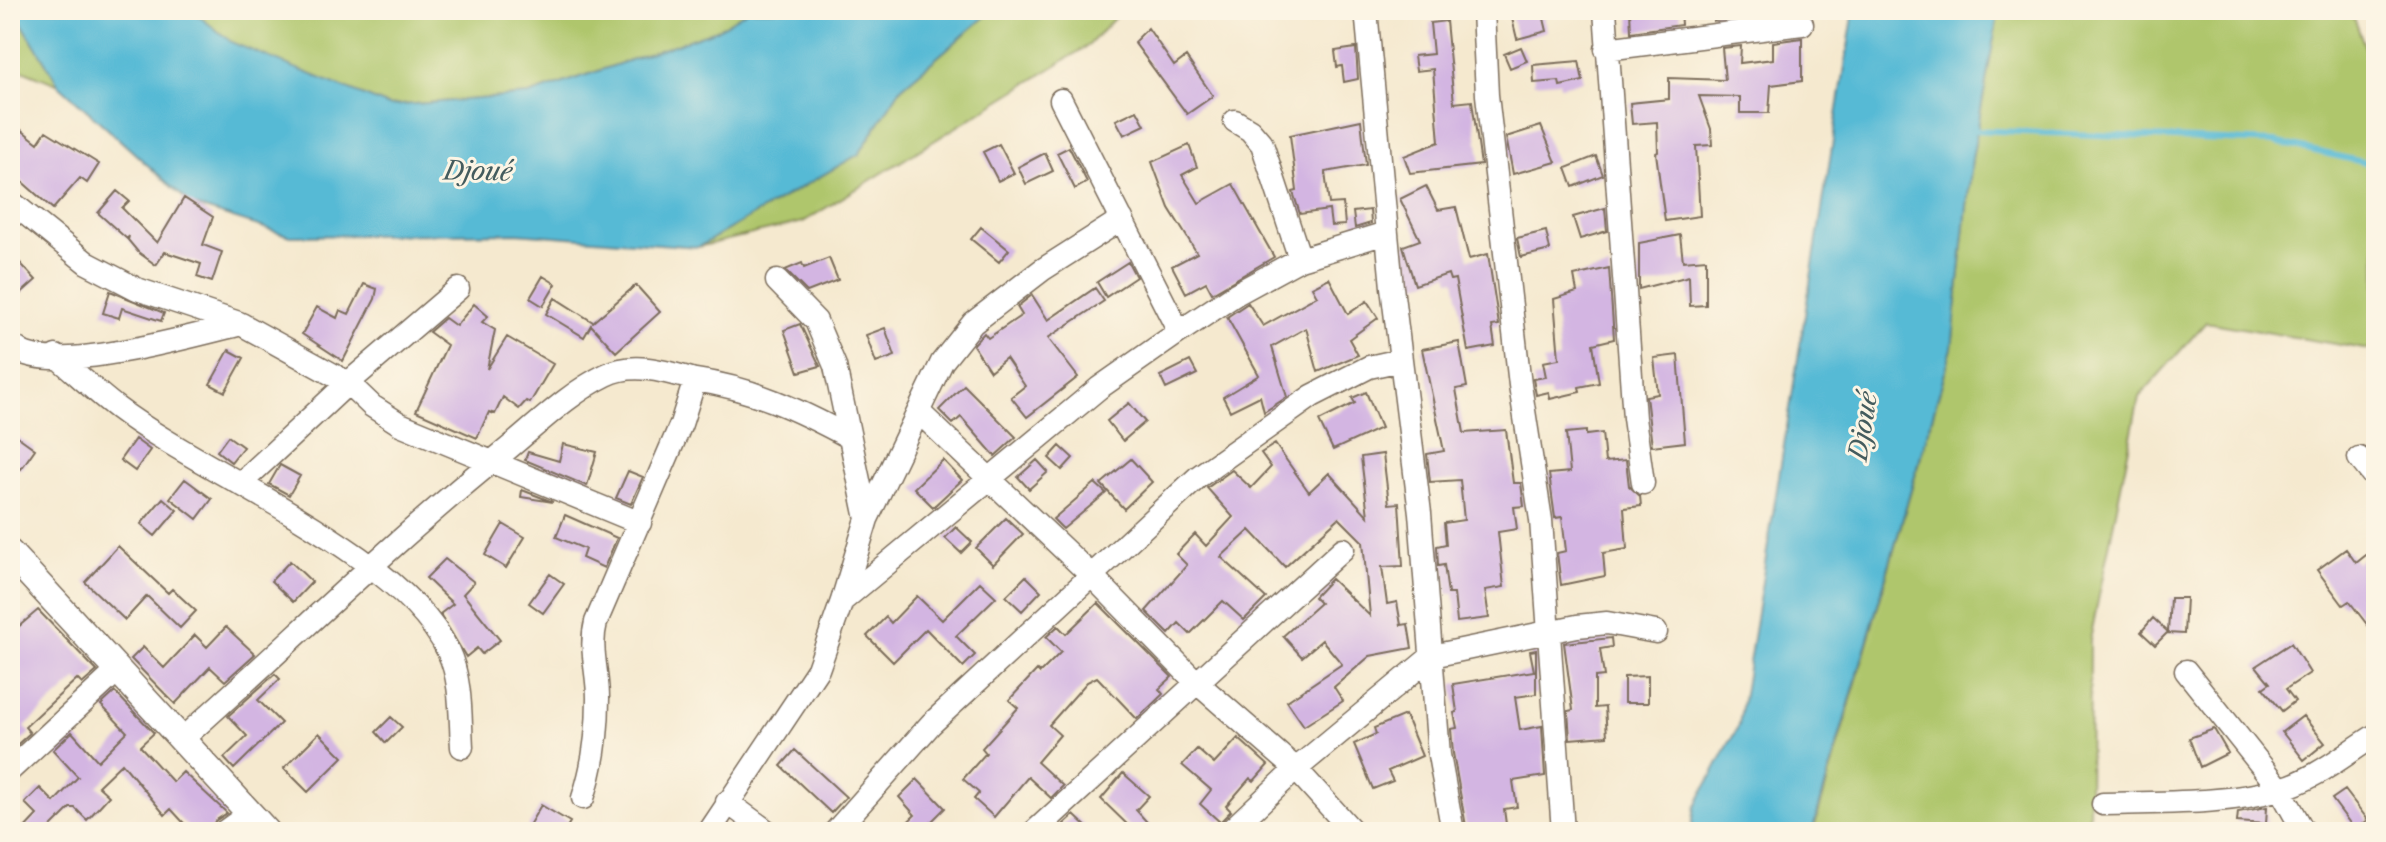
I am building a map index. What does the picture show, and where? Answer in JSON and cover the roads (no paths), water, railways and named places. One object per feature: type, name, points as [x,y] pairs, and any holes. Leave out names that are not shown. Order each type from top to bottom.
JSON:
[{"type":"street","points":[[1366,10],[1386,233],[1420,513],[1439,755],[1452,832]]},
{"type":"street","points":[[1483,10],[1487,95],[1520,385],[1541,520],[1563,832]]},
{"type":"street","points":[[1605,10],[1634,418],[1643,483]]},
{"type":"street","points":[[1606,49],[1802,24]]},
{"type":"street","points":[[1061,100],[1179,332]]},
{"type":"street","points":[[1235,121],[1250,130],[1262,144],[1300,259]]},
{"type":"street","points":[[10,201],[87,263],[137,289],[241,324],[348,383],[372,406],[400,424],[640,523]]},
{"type":"street","points":[[709,832],[818,669],[867,519],[942,362],[973,323],[1042,270],[1122,219]]},
{"type":"street","points":[[842,601],[1099,388],[1179,332],[1236,294],[1300,259],[1386,233]]},
{"type":"street","points":[[777,281],[816,321],[835,366],[867,519]]},
{"type":"street","points":[[241,483],[348,383],[458,289]]},
{"type":"street","points":[[15,356],[56,356],[149,347],[241,324]]},
{"type":"street","points":[[56,356],[117,409],[241,483],[372,567],[422,613],[447,650],[457,678],[462,747]]},
{"type":"street","points":[[835,832],[931,724],[1198,477],[1241,444],[1342,379],[1369,367],[1401,360]]},
{"type":"street","points":[[181,740],[410,530],[607,374],[630,368],[655,369],[747,389],[798,410],[849,437]]},
{"type":"street","points":[[583,798],[593,770],[596,734],[598,697],[593,634],[681,424],[695,380]]},
{"type":"street","points":[[920,413],[1092,576],[1195,681],[1296,769],[1353,832]]},
{"type":"street","points":[[2359,458],[2376,479]]},
{"type":"street","points":[[1034,832],[1195,681],[1343,549]]},
{"type":"street","points":[[10,553],[116,672],[258,823],[224,832]]},
{"type":"street","points":[[1229,832],[1296,769],[1432,656],[1551,630],[1607,623],[1656,632]]},
{"type":"street","points":[[2186,671],[2280,789],[2304,832]]},
{"type":"street","points":[[10,770],[116,672]]},
{"type":"street","points":[[2103,804],[2215,800],[2280,789],[2306,779],[2376,735]]},
{"type":"street","points":[[727,802],[768,832]]},
{"type":"water","name":"Djoué","points":[[14,10],[191,10],[233,43],[389,106],[529,95],[717,30],[748,10],[993,10],[901,88],[859,154],[698,247],[516,233],[290,236],[192,205],[59,85]]},
{"type":"water","name":"Djoué","points":[[1854,10],[1999,10],[1972,159],[1952,348],[1812,832],[1691,832],[1695,807],[1739,725]]},
{"type":"waterway","points":[[1971,130],[2275,142],[2376,165]]}]
